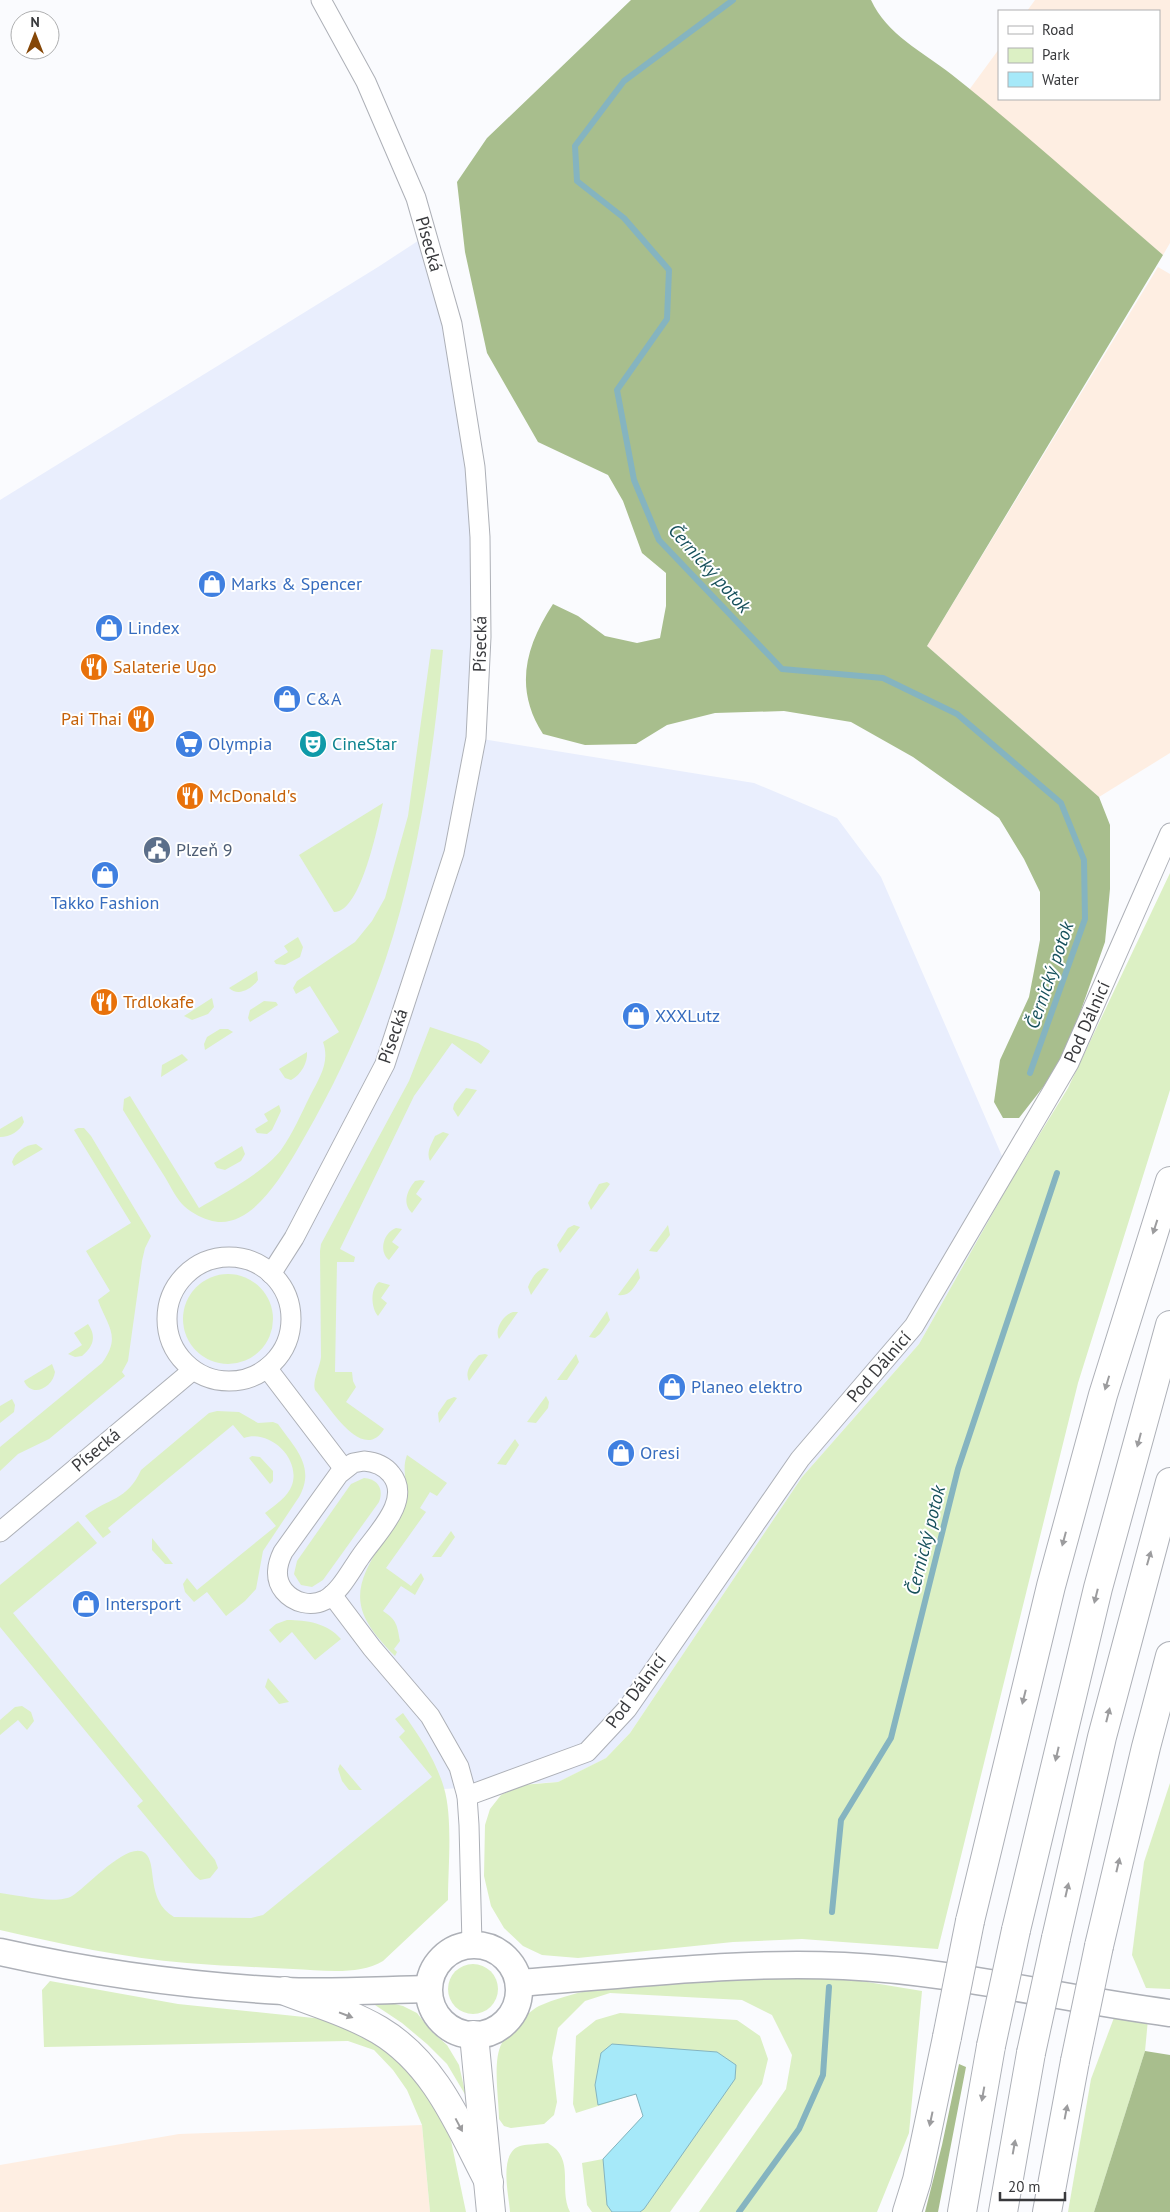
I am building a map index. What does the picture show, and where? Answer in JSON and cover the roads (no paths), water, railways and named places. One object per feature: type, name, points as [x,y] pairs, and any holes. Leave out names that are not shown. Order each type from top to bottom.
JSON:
[{"type":"highway","points":[[907,2212],[917,2180],[970,1921],[1051,1586],[1103,1395],[1170,1181]]},
{"type":"highway","points":[[962,2212],[991,2046],[1016,1930],[1096,1597],[1170,1325]]},
{"type":"highway","points":[[1003,2212],[1031,2054],[1056,1938],[1107,1719],[1170,1482]]},
{"type":"highway","points":[[1047,2212],[1099,1946],[1170,1656]]},
{"type":"highway","points":[[1159,1696],[1170,1671]]},
{"type":"highway","points":[[285,1991],[373,2027],[400,2044],[418,2061],[441,2090],[489,2182]]},
{"type":"highway","points":[[474,2035],[491,2212]]},
{"type":"main road","points":[[472,1944],[485,1945],[497,1950],[508,1959],[515,1970],[519,1982],[518,1998],[513,2013],[503,2025],[489,2032],[474,2035],[453,2030],[436,2016],[430,2003],[428,1989],[430,1975],[446,1953],[458,1947],[472,1944]]},
{"type":"main road","points":[[0,1952],[155,1980],[285,1991],[428,1989]]},
{"type":"main road","points":[[519,1982],[770,1964],[846,1966],[927,1974],[1170,2013]]},
{"type":"street","name":"Písecká","points":[[272,1274],[294,1238],[384,1064],[454,853],[476,738],[482,637],[480,538],[475,466],[452,324],[416,198],[366,82],[321,0]]},
{"type":"street","name":"Pod Dálnicí","points":[[467,1796],[587,1752],[627,1709],[800,1459],[914,1326],[1069,1063],[1170,833]]},
{"type":"street","points":[[236,1257],[257,1264],[272,1274],[286,1295],[291,1316],[289,1335],[281,1354],[268,1368],[250,1378],[231,1381],[211,1379],[193,1370],[179,1357],[170,1339],[166,1320],[169,1300],[179,1281],[195,1266],[215,1258],[236,1257]]},
{"type":"street","points":[[268,1368],[344,1469]]},
{"type":"street","name":"Písecká","points":[[0,1532],[193,1370]]},
{"type":"street","points":[[364,1461],[376,1463],[385,1468],[394,1478],[398,1489],[397,1500],[394,1509],[332,1595],[315,1603],[302,1603],[292,1598],[279,1583],[278,1561],[344,1469],[353,1463],[364,1461]]},
{"type":"street","points":[[332,1595],[430,1716],[459,1767],[467,1796],[472,1944]]},
{"type":"water","points":[[612,2044],[717,2052],[736,2065],[735,2079],[644,2209],[640,2212],[612,2212],[607,2205],[603,2159],[643,2116],[636,2094],[598,2105],[595,2085],[601,2053]]},
{"type":"waterway","name":"Černický potok","points":[[733,0],[624,81],[575,146],[577,181],[624,218],[669,270],[667,319],[617,390],[634,480],[659,540],[782,669],[883,678],[957,714],[1061,803],[1084,860],[1085,919],[1030,1073]]},
{"type":"waterway","name":"Černický potok","points":[[832,1912],[841,1820],[891,1738],[958,1469],[1057,1173]]},
{"type":"waterway","name":"Černický potok","points":[[739,2212],[799,2129],[823,2075],[829,1987]]},
{"type":"place","name":"Marks & Spencer","points":[[212,584]]},
{"type":"place","name":"Lindex","points":[[109,628]]},
{"type":"place","name":"Salaterie Ugo","points":[[94,667]]},
{"type":"place","name":"C&A","points":[[287,699]]},
{"type":"place","name":"Pai Thai","points":[[141,719]]},
{"type":"place","name":"Olympia","points":[[189,744]]},
{"type":"place","name":"CineStar","points":[[313,744]]},
{"type":"place","name":"McDonald's","points":[[190,796]]},
{"type":"place","name":"Plzeň 9","points":[[157,850]]},
{"type":"place","name":"Takko Fashion","points":[[105,875]]},
{"type":"place","name":"Trdlokafe","points":[[104,1002]]},
{"type":"place","name":"XXXLutz","points":[[636,1016]]},
{"type":"place","name":"Planeo elektro","points":[[672,1387]]},
{"type":"place","name":"Oresi","points":[[621,1453]]},
{"type":"place","name":"Intersport","points":[[86,1604]]}]
